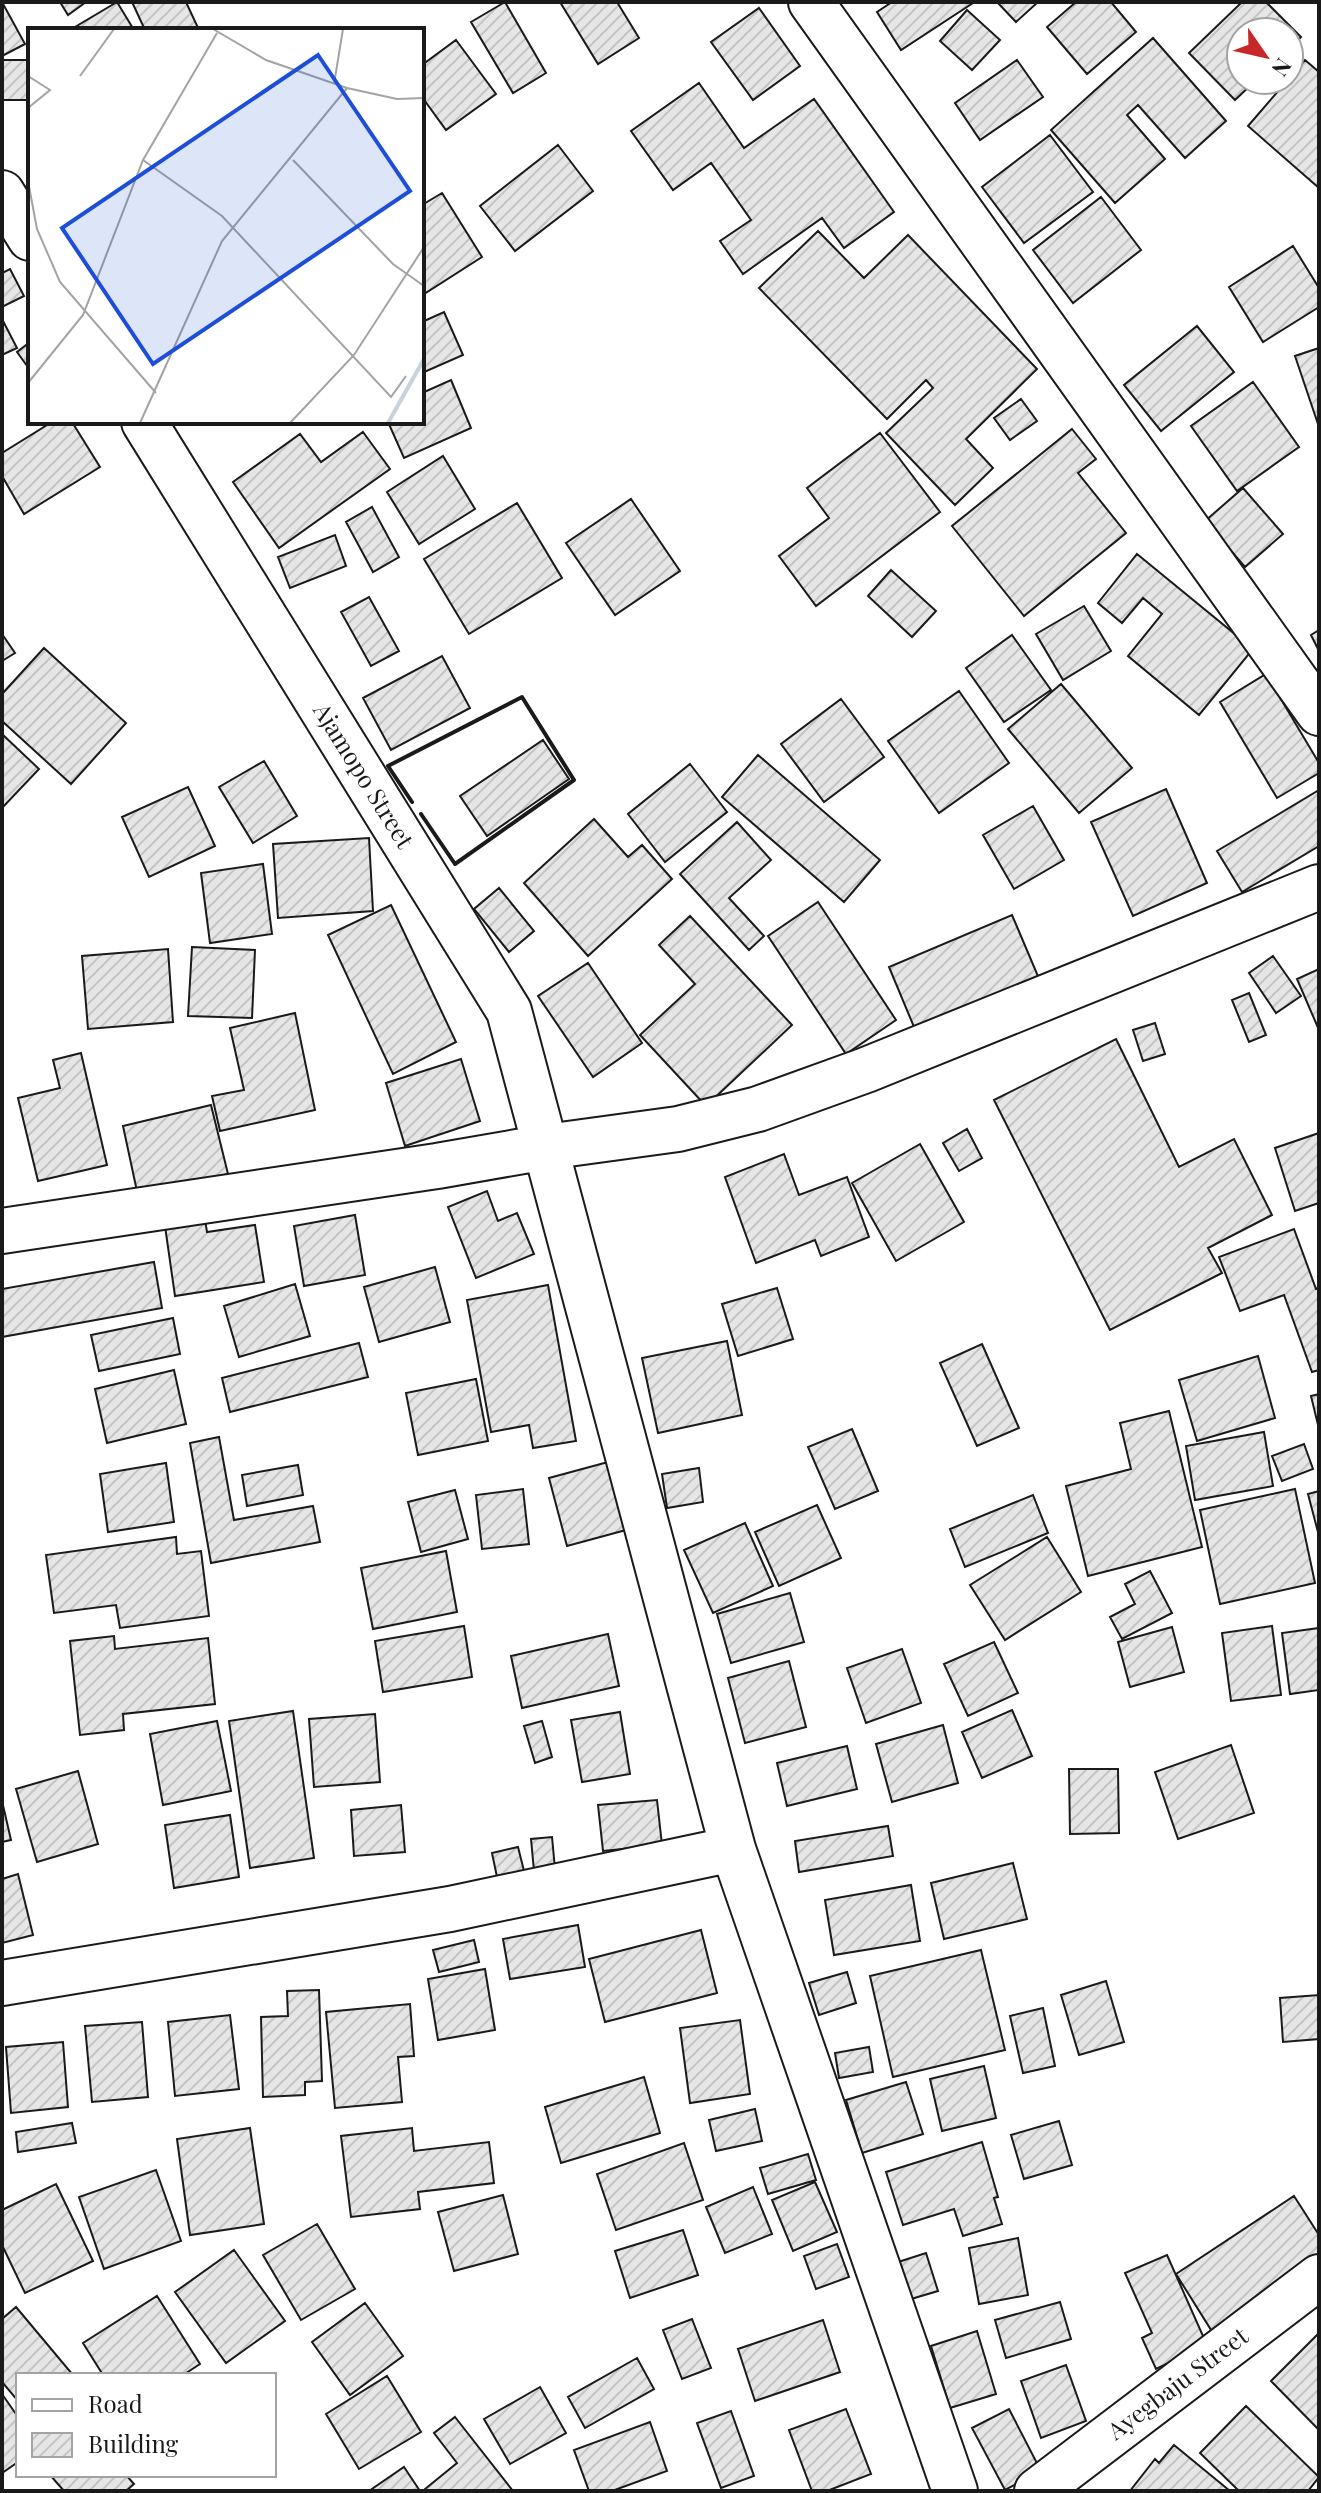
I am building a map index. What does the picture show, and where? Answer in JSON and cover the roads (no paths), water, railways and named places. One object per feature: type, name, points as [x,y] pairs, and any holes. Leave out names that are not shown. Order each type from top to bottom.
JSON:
[{"type":"street","points":[[811,2],[1319,713]]},
{"type":"street","points":[[2,193],[28,235]]},
{"type":"street","name":"Ajamopo Street","points":[[145,424],[509,1011],[733,1849],[955,2491]]},
{"type":"street","points":[[2,1231],[678,1129],[758,1109],[881,1064],[1319,887]]},
{"type":"street","points":[[2,1983],[450,1909],[733,1849]]},
{"type":"street","name":"Ayegbaju Street","points":[[1057,2486],[1319,2277]]}]
